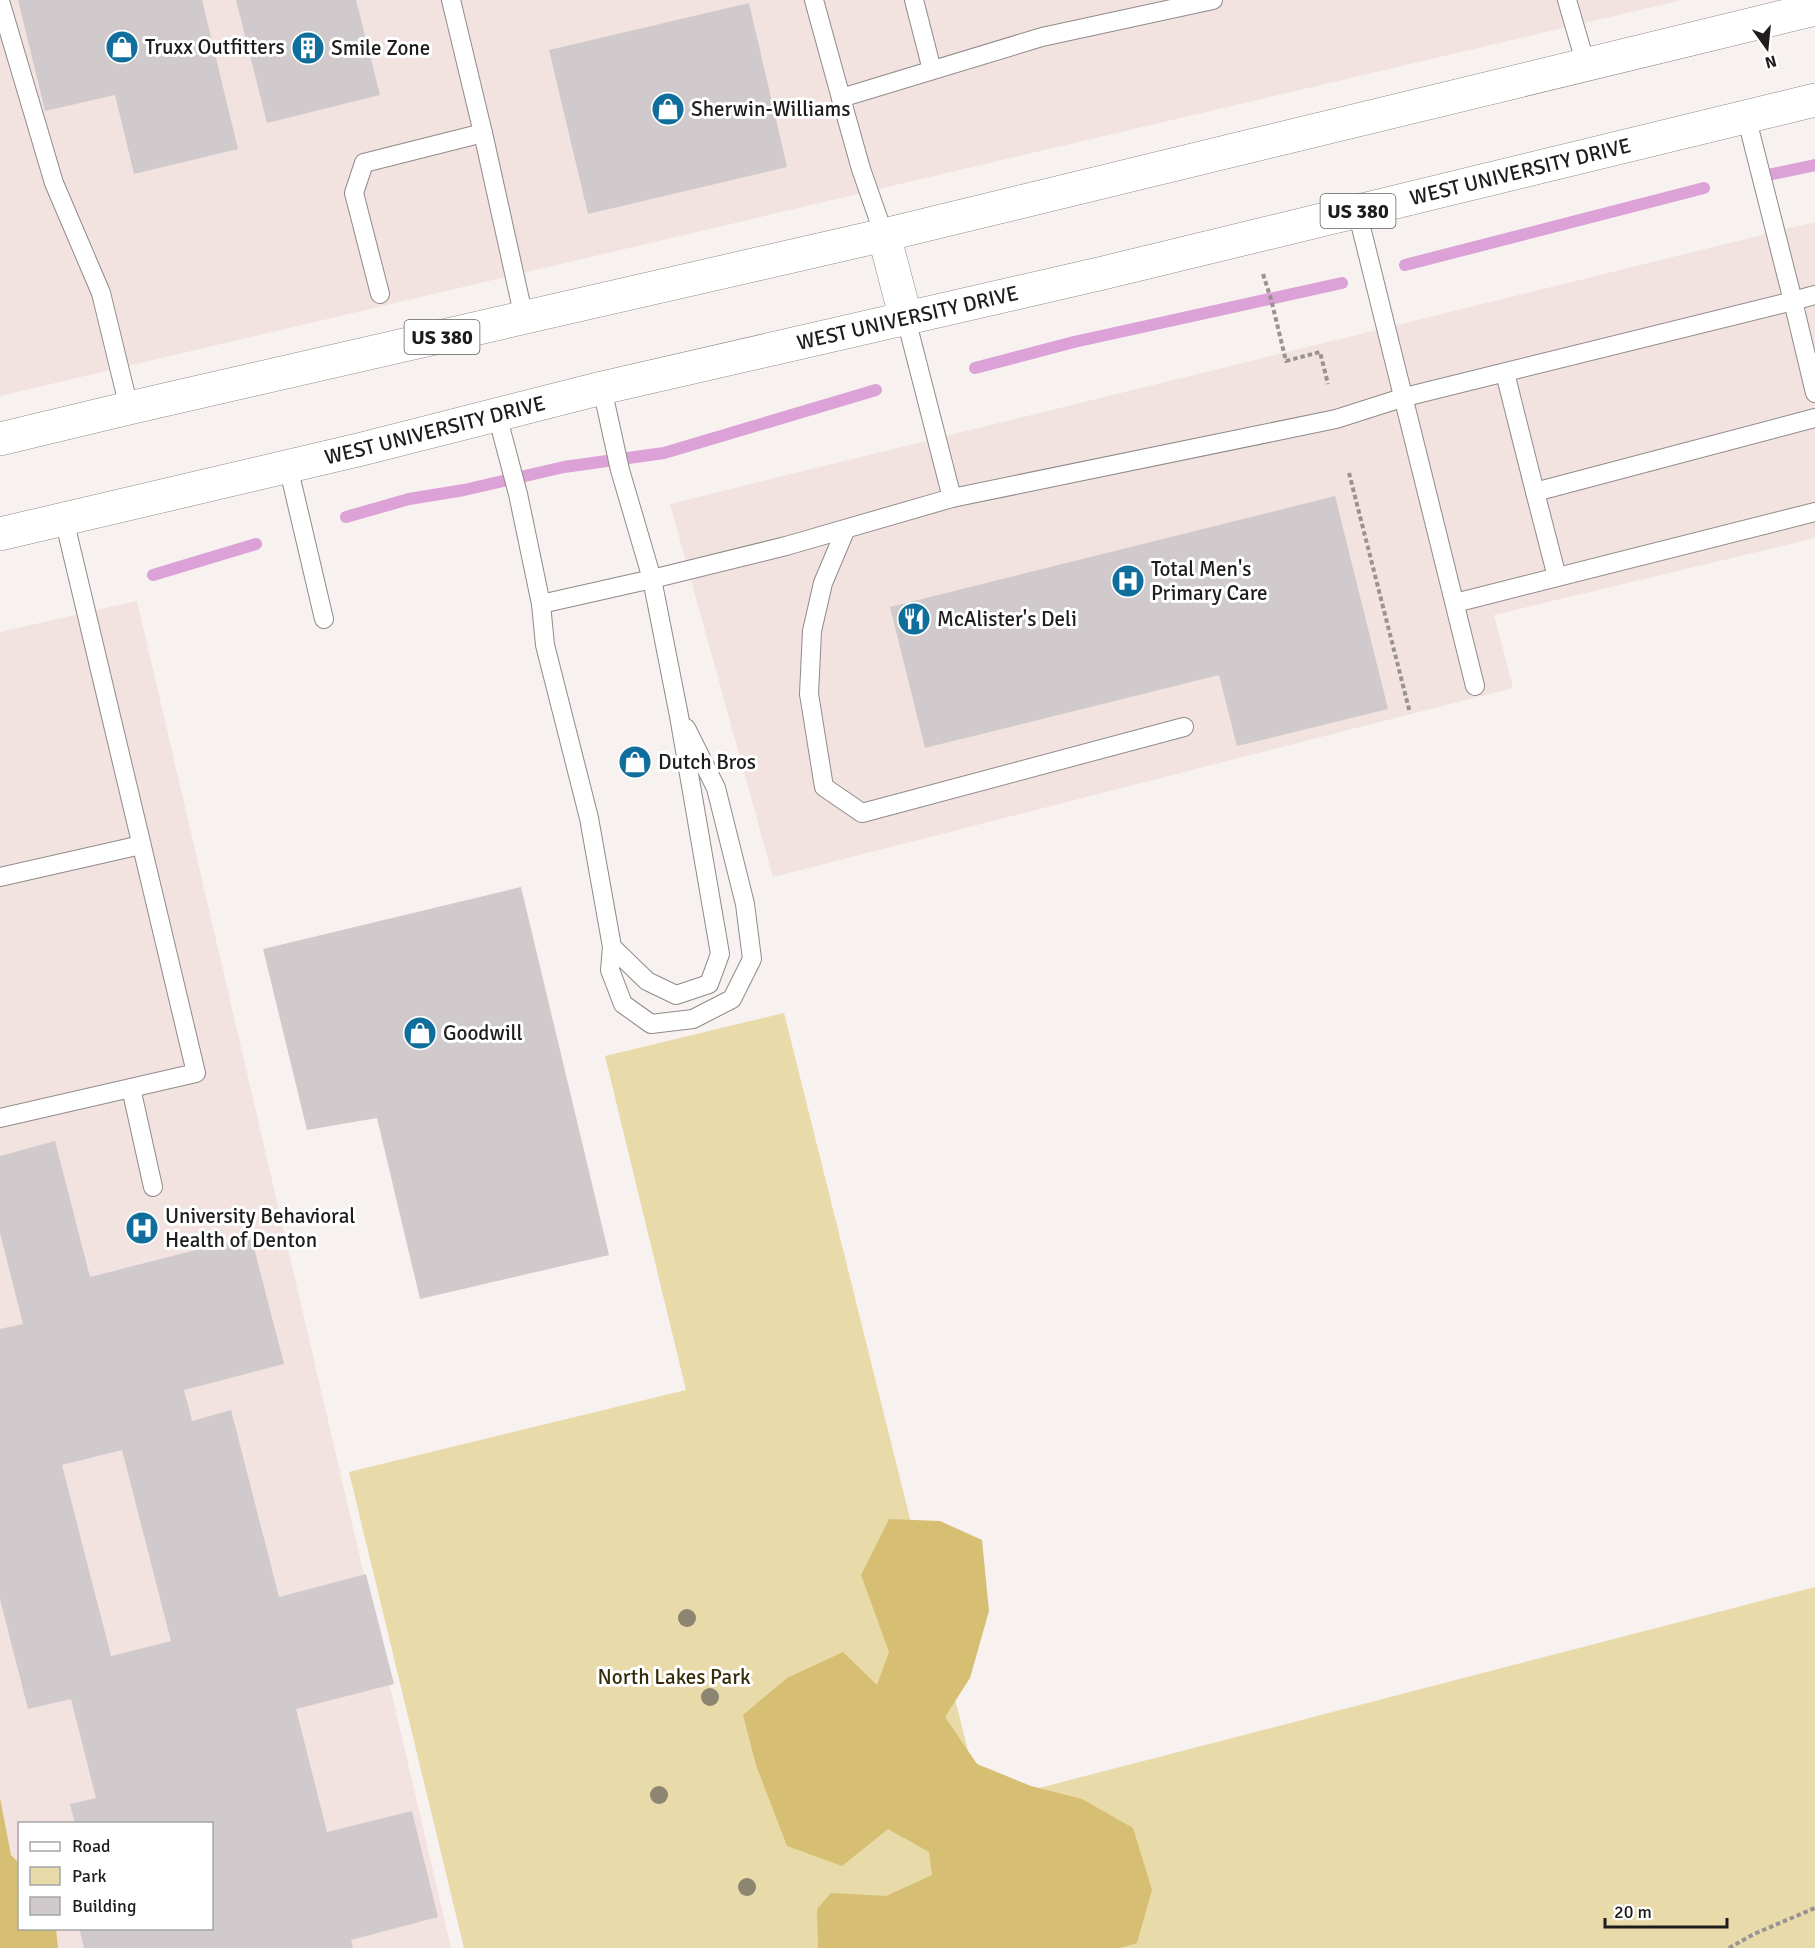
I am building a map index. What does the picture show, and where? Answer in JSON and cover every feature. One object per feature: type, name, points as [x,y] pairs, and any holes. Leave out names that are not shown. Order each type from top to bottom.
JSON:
[{"type":"main road","name":"US 380","points":[[0,440],[129,408],[884,235],[1815,9]]},
{"type":"main road","name":"WEST UNIVERSITY DRIVE","points":[[0,534],[602,388],[906,319],[1815,100]]},
{"type":"main road","points":[[884,235],[906,319]]},
{"type":"lane","points":[[451,0],[524,318]]},
{"type":"lane","points":[[814,0],[861,169],[884,235]]},
{"type":"lane","points":[[914,0],[932,70]]},
{"type":"lane","points":[[841,98],[1042,37],[1174,4],[1213,0]]},
{"type":"lane","points":[[1567,0],[1586,65]]},
{"type":"lane","points":[[0,1],[54,183],[101,292],[129,408]]},
{"type":"lane","points":[[1746,116],[1815,393]]},
{"type":"lane","points":[[380,294],[354,193],[364,163],[483,133]]},
{"type":"lane","points":[[1358,211],[1475,686]]},
{"type":"lane","points":[[541,604],[845,531],[952,498],[1336,419],[1405,398],[1815,295]]},
{"type":"lane","points":[[906,319],[952,498]]},
{"type":"lane","points":[[1505,373],[1557,576]]},
{"type":"lane","points":[[602,388],[620,470],[652,579],[680,716],[720,954],[709,984],[676,995],[647,981],[612,947]]},
{"type":"lane","points":[[497,415],[518,494],[541,604],[545,645],[589,818],[612,947],[610,969],[623,1004],[651,1024],[693,1019],[732,999],[752,959],[745,904],[716,788],[680,716]]},
{"type":"lane","points":[[1535,492],[1815,418]]},
{"type":"lane","points":[[288,466],[324,618]]},
{"type":"lane","points":[[1455,603],[1815,512]]},
{"type":"lane","points":[[0,1118],[196,1073],[64,519]]},
{"type":"lane","points":[[845,531],[823,583],[812,631],[809,694],[824,787],[862,813],[1184,727]]},
{"type":"lane","points":[[0,877],[141,844]]},
{"type":"lane","points":[[131,1088],[153,1186]]},
{"type":"path","points":[[1261,267],[1286,362],[1320,352],[1328,384]]},
{"type":"path","points":[[1349,473],[1410,713]]},
{"type":"path","points":[[1729,1948],[1754,1934],[1815,1908]]},
{"type":"shaded area","points":[[0,0],[1682,0],[0,396]]},
{"type":"shaded area","points":[[1815,222],[1815,538],[1494,615],[1513,688],[773,877],[670,504]]},
{"type":"shaded area","name":"University Behavioral Health of Denton","points":[[137,601],[451,1948],[30,1948],[25,1930],[213,1930],[213,1822],[18,1822],[18,1901],[0,1826],[0,632]]},
{"type":"shaded area","points":[[889,1519],[940,1521],[982,1540],[989,1611],[970,1678],[945,1717],[977,1764],[1031,1786],[1082,1799],[1133,1828],[1152,1890],[1137,1943],[1120,1948],[818,1948],[817,1909],[831,1893],[886,1896],[932,1875],[929,1852],[888,1829],[842,1866],[787,1846],[756,1765],[743,1715],[787,1678],[843,1652],[877,1685],[889,1652],[861,1575]]},
{"type":"shaded area","points":[[0,1798],[11,1855],[18,1862],[18,1930],[56,1930],[58,1948],[0,1948]]},
{"type":"green space","name":"North Lakes Park","points":[[784,1013],[981,1803],[1815,1587],[1815,1948],[464,1948],[349,1472],[686,1390],[605,1056]]},
{"type":"building","name":"Truxx Outfitters","points":[[18,0],[202,0],[238,149],[134,174],[115,95],[45,111]]},
{"type":"building","name":"Smile Zone","points":[[236,0],[356,0],[380,95],[267,123]]},
{"type":"building","name":"Sherwin-Williams","points":[[749,3],[787,167],[588,214],[549,50]]},
{"type":"building","points":[[1335,496],[1388,709],[1237,746],[1219,675],[925,748],[890,607]]},
{"type":"building","name":"Goodwill","points":[[521,887],[609,1255],[420,1299],[377,1118],[307,1130],[263,949]]},
{"type":"building","points":[[55,1141],[90,1277],[251,1236],[284,1364],[184,1390],[192,1421],[231,1410],[279,1597],[366,1574],[394,1684],[296,1709],[327,1832],[412,1811],[438,1917],[351,1940],[353,1948],[84,1948],[80,1930],[213,1930],[213,1822],[74,1822],[70,1804],[96,1798],[71,1699],[28,1709],[0,1599],[0,1329],[23,1324],[0,1233],[0,1156]],"holes":[[[122,1450],[171,1641],[111,1656],[62,1465]]]},
{"type":"waterway","points":[[1763,176],[1815,165]]},
{"type":"waterway","points":[[1405,265],[1704,188]]},
{"type":"waterway","points":[[975,368],[1074,342],[1342,283]]},
{"type":"waterway","points":[[346,517],[409,499],[464,490],[564,467],[664,453],[876,390]]},
{"type":"waterway","points":[[153,575],[256,544]]},
{"type":"place","name":"Truxx Outfitters","points":[[122,47]]},
{"type":"place","name":"Smile Zone","points":[[308,48]]},
{"type":"place","name":"Sherwin-Williams","points":[[668,109]]},
{"type":"place","name":"Total Men's Primary Care","points":[[1128,581]]},
{"type":"place","name":"McAlister's Deli","points":[[914,619]]},
{"type":"place","name":"Dutch Bros","points":[[635,762]]},
{"type":"place","name":"Goodwill","points":[[420,1033]]},
{"type":"place","name":"University Behavioral Health of Denton","points":[[142,1228]]}]
